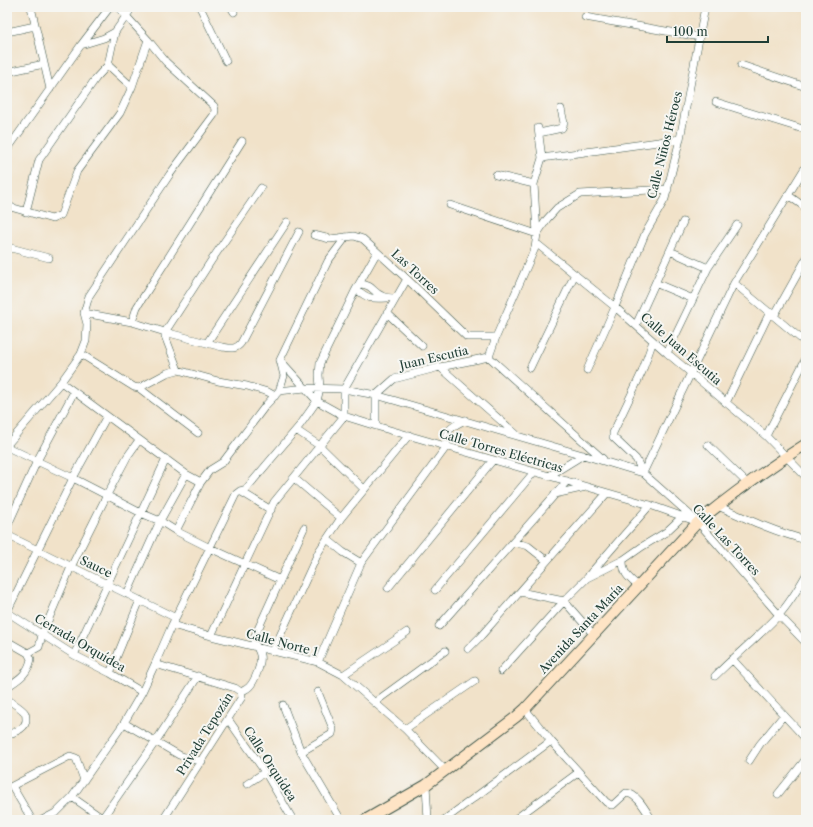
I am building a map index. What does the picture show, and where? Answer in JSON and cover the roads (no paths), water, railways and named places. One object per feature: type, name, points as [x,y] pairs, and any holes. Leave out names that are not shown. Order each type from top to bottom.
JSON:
[{"type":"main road","name":"Avenida Santa María","points":[[365,820],[426,785],[516,717],[698,522],[786,456],[806,444]]},
{"type":"street","points":[[31,7],[50,89]]},
{"type":"street","points":[[7,150],[80,44],[110,7]]},
{"type":"street","points":[[118,7],[166,62],[214,106],[214,115],[170,174],[89,296],[84,313],[87,324],[86,341],[81,354],[61,382],[7,446],[160,521],[210,548],[280,580]]},
{"type":"street","points":[[26,212],[39,160],[96,78],[108,65],[115,32],[129,12],[130,7]]},
{"type":"street","points":[[200,7],[226,61]]},
{"type":"street","name":"Calle Niños Héroes","points":[[587,370],[645,234],[665,199],[680,139],[700,37],[703,7]]},
{"type":"street","points":[[585,17],[700,37]]},
{"type":"street","points":[[7,32],[35,26]]},
{"type":"street","points":[[80,44],[104,38],[115,32]]},
{"type":"street","points":[[7,206],[52,219],[61,215],[77,171],[120,113],[132,87],[148,40]]},
{"type":"street","points":[[7,72],[44,64]]},
{"type":"street","points":[[741,64],[806,88]]},
{"type":"street","points":[[108,65],[132,87]]},
{"type":"street","points":[[716,102],[806,130]]},
{"type":"street","points":[[561,109],[564,123],[562,128],[538,130],[542,158],[534,184],[537,234],[535,248],[496,337],[489,357],[604,461]]},
{"type":"street","points":[[542,158],[680,139]]},
{"type":"street","points":[[132,322],[137,307],[242,141]]},
{"type":"street","points":[[643,473],[734,283],[806,166]]},
{"type":"street","points":[[496,174],[534,184]]},
{"type":"street","points":[[178,370],[165,336],[165,332],[261,188]]},
{"type":"street","points":[[537,234],[547,219],[558,208],[580,194],[668,189]]},
{"type":"street","points":[[788,195],[806,208]]},
{"type":"street","points":[[450,205],[537,234]]},
{"type":"street","points":[[207,343],[287,222]]},
{"type":"street","points":[[636,325],[683,222]]},
{"type":"street","points":[[667,353],[708,268],[737,225]]},
{"type":"street","points":[[84,313],[132,322],[207,343],[231,348],[238,347],[241,344],[299,232]]},
{"type":"street","name":"Las Torres","points":[[314,234],[330,239],[354,236],[363,239],[407,278],[467,337],[496,337]]},
{"type":"street","points":[[176,531],[201,482],[210,470],[223,462],[266,405],[277,394],[284,376],[280,360],[328,261],[346,237]]},
{"type":"street","name":"Calle Juan Escutia","points":[[536,243],[615,307],[766,436],[806,477]]},
{"type":"street","points":[[7,246],[49,258]]},
{"type":"street","points":[[670,251],[708,268]]},
{"type":"street","points":[[42,820],[57,812],[72,797],[124,723],[142,692],[172,625],[236,494],[246,489],[296,430],[317,401],[320,388],[320,363],[357,287],[377,252]]},
{"type":"street","points":[[726,403],[772,314],[806,259]]},
{"type":"street","points":[[530,368],[575,274]]},
{"type":"street","points":[[211,636],[274,502],[344,416],[344,389],[407,278]]},
{"type":"street","points":[[655,283],[693,299]]},
{"type":"street","points":[[734,283],[806,343]]},
{"type":"street","points":[[357,287],[370,286],[382,296],[388,298]]},
{"type":"street","points":[[357,287],[365,296],[374,299],[396,298]]},
{"type":"street","points":[[387,313],[422,346]]},
{"type":"street","name":"Calle Las Torres","points":[[653,341],[642,372],[613,433],[613,437],[636,459],[643,473],[698,522],[779,615],[806,643]]},
{"type":"street","points":[[81,354],[138,388],[198,433]]},
{"type":"street","name":"Juan Escutia","points":[[376,395],[394,379],[440,367],[489,357]]},
{"type":"street","points":[[766,436],[806,358]]},
{"type":"street","name":"Calle Torres Eléctricas","points":[[280,360],[317,401],[344,416],[650,505],[698,522]]},
{"type":"street","points":[[440,367],[517,436]]},
{"type":"street","points":[[138,388],[167,373],[178,370],[218,381],[247,386],[277,394]]},
{"type":"street","points":[[61,382],[186,474],[201,482]]},
{"type":"street","name":"Calle Torres Eléctricas","points":[[277,394],[305,388],[320,388],[344,389],[376,395],[583,454],[643,473]]},
{"type":"street","points":[[7,527],[37,461],[74,392]]},
{"type":"street","points":[[376,395],[376,426]]},
{"type":"street","points":[[7,612],[74,478],[107,416]]},
{"type":"street","points":[[318,662],[361,563],[447,446],[446,434],[452,427],[465,420]]},
{"type":"street","points":[[296,430],[320,446],[364,490]]},
{"type":"street","points":[[273,651],[319,551],[341,518],[409,435]]},
{"type":"street","points":[[28,653],[39,646],[42,635],[71,567],[127,457],[139,440]]},
{"type":"street","points":[[708,444],[748,484]]},
{"type":"street","points":[[549,476],[583,454]]},
{"type":"street","points":[[74,655],[166,459]]},
{"type":"street","points":[[388,588],[493,460]]},
{"type":"street","points":[[435,590],[534,472]]},
{"type":"street","points":[[127,594],[160,521],[186,474]]},
{"type":"street","points":[[294,478],[341,518]]},
{"type":"street","points":[[439,626],[567,481]]},
{"type":"street","points":[[555,494],[587,487]]},
{"type":"street","points":[[240,491],[271,510]]},
{"type":"street","points":[[468,649],[607,493]]},
{"type":"street","points":[[502,670],[564,601],[587,578],[650,505]]},
{"type":"street","points":[[718,506],[785,534],[806,540]]},
{"type":"street","points":[[587,578],[623,560],[666,532],[683,516]]},
{"type":"street","name":"Privada Tepozán","points":[[163,820],[242,697],[241,692],[249,687],[258,672],[260,654],[256,647],[254,638],[304,528]]},
{"type":"street","name":"Sauce","points":[[7,535],[176,618]]},
{"type":"street","points":[[327,540],[361,563]]},
{"type":"street","points":[[512,542],[528,546],[547,561]]},
{"type":"street","points":[[623,560],[625,573],[638,586]]},
{"type":"street","points":[[716,676],[779,615],[798,589],[806,575]]},
{"type":"street","points":[[520,592],[564,601],[593,634]]},
{"type":"street","points":[[110,673],[140,600]]},
{"type":"street","name":"Cerrada Orquídea","points":[[7,612],[74,655],[110,673],[142,692]]},
{"type":"street","name":"Calle Norte 1","points":[[172,625],[318,662],[343,675],[405,729],[445,770]]},
{"type":"street","points":[[343,675],[407,632]]},
{"type":"street","points":[[7,641],[28,653],[31,659],[30,666],[27,671],[18,680],[7,686]]},
{"type":"street","points":[[375,702],[445,651]]},
{"type":"street","points":[[732,659],[806,739]]},
{"type":"street","points":[[155,664],[235,688],[241,692]]},
{"type":"street","points":[[72,797],[101,819],[156,741],[198,676]]},
{"type":"street","points":[[405,729],[475,681]]},
{"type":"street","points":[[301,752],[333,732],[318,692]]},
{"type":"street","points":[[7,699],[25,713],[26,718],[26,723],[20,729],[7,735]]},
{"type":"street","points":[[283,705],[301,752],[341,820]]},
{"type":"street","points":[[525,709],[551,741],[609,805],[613,805],[626,793],[630,793],[636,797],[651,817],[641,820]]},
{"type":"street","points":[[749,760],[784,715]]},
{"type":"street","name":"Calle Orquídea","points":[[228,719],[265,772],[293,820]]},
{"type":"street","points":[[124,723],[179,755],[202,761]]},
{"type":"street","points":[[444,820],[551,741]]},
{"type":"street","points":[[32,820],[12,786],[70,756],[76,758],[84,780]]},
{"type":"street","points":[[778,794],[806,759]]},
{"type":"street","points":[[247,784],[265,772]]},
{"type":"street","points":[[514,820],[579,772]]},
{"type":"street","points":[[426,785],[428,820]]}]
